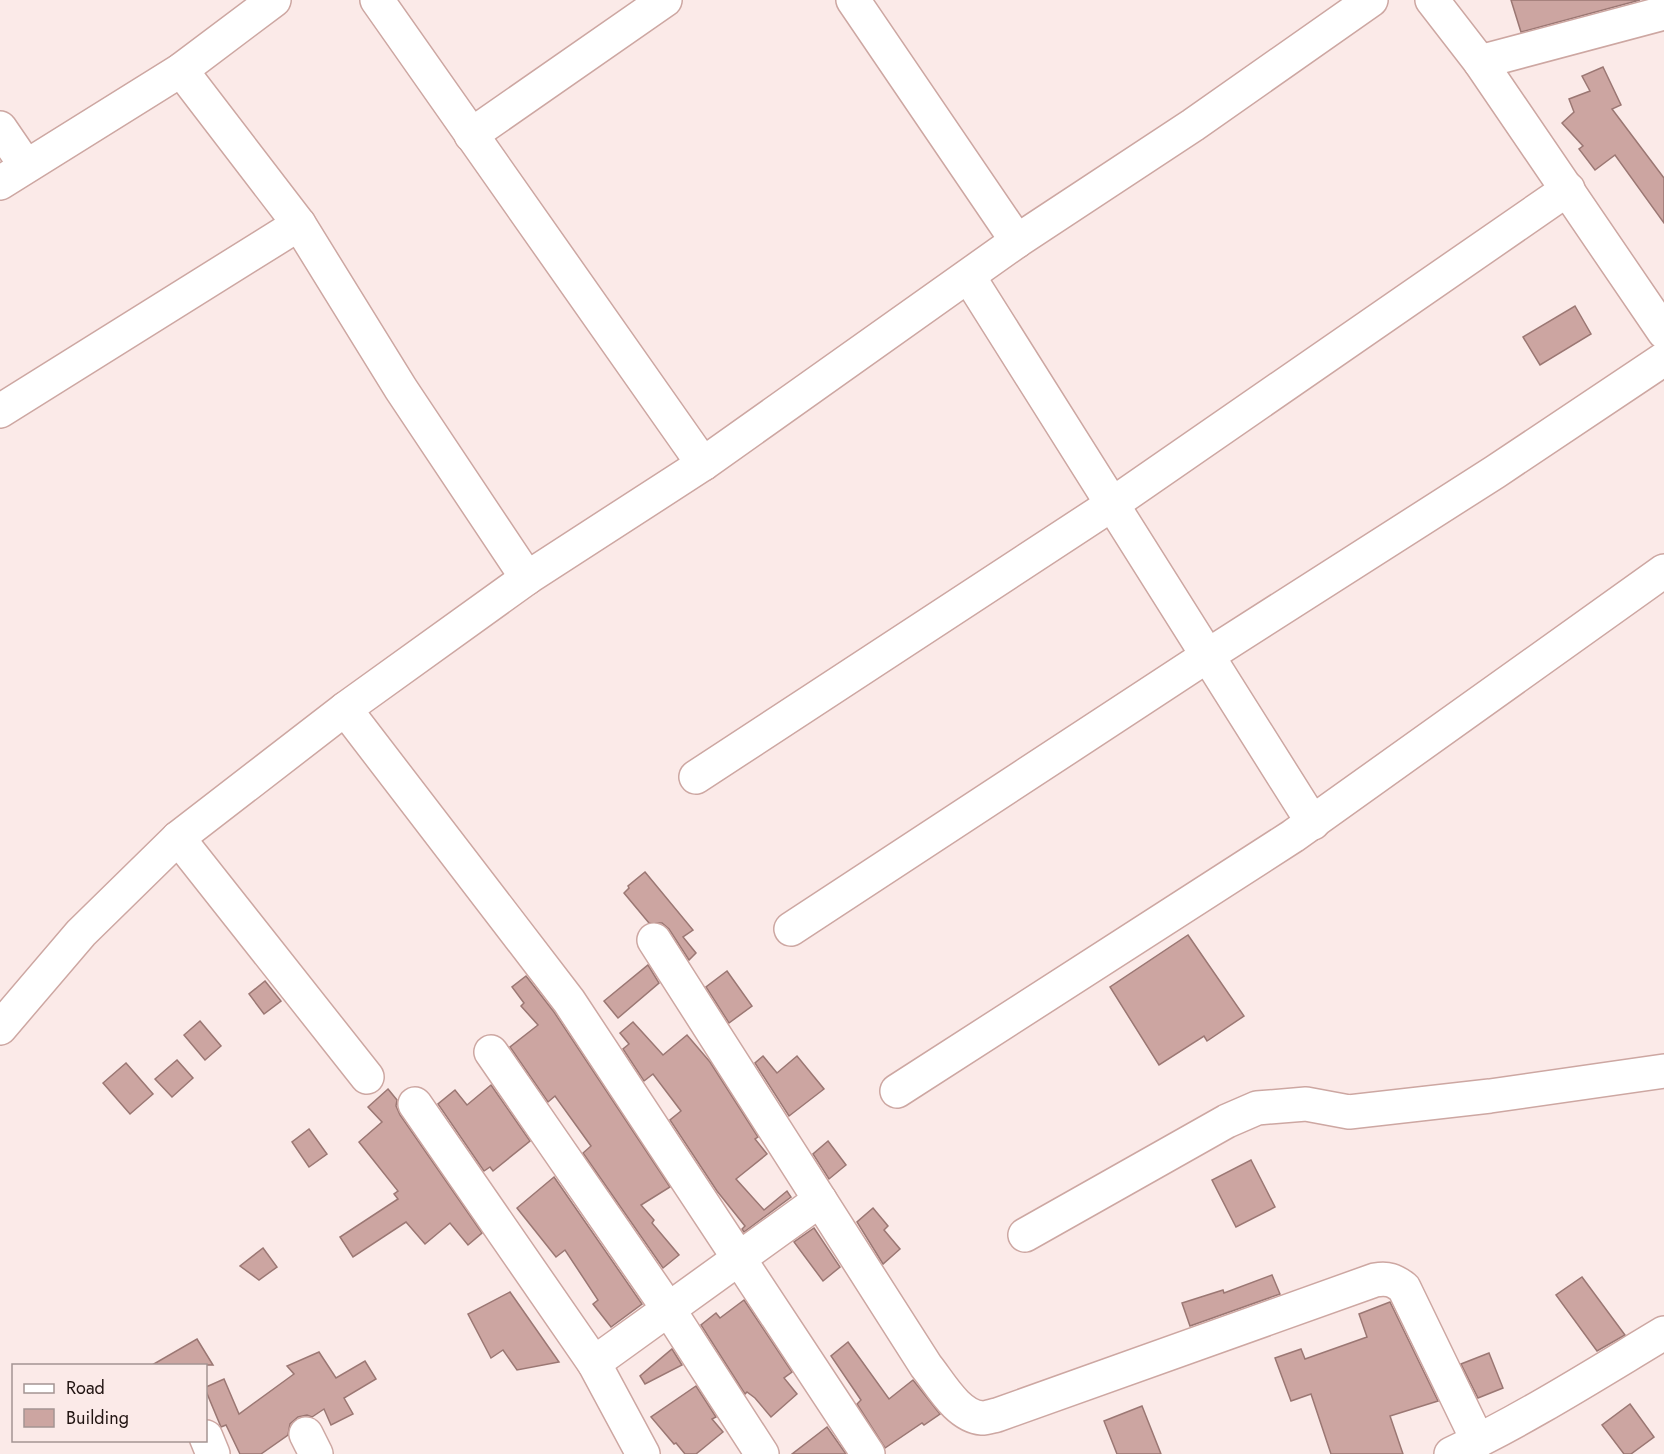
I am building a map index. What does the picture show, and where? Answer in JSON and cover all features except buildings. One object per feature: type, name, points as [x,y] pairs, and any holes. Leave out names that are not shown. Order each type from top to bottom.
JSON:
[{"type":"street","points":[[0,128],[13,174],[181,70],[274,0]]},
{"type":"street","points":[[377,0],[703,464]]},
{"type":"street","points":[[471,135],[665,0]]},
{"type":"street","points":[[853,0],[1017,241]]},
{"type":"street","points":[[0,1028],[81,933],[178,838],[345,709],[527,578],[703,464],[1017,241],[1193,125],[1371,0]]},
{"type":"street","points":[[1432,0],[1480,62],[1664,332]]},
{"type":"street","points":[[1480,62],[1664,13]]},
{"type":"street","points":[[181,70],[299,224],[401,389],[527,578]]},
{"type":"street","points":[[696,777],[1111,505],[1568,189]]},
{"type":"street","points":[[0,411],[299,224]]},
{"type":"street","points":[[969,277],[1313,823]]},
{"type":"street","points":[[791,929],[1664,359]]},
{"type":"street","points":[[897,1091],[1313,823],[1664,571]]},
{"type":"street","points":[[345,709],[569,1001],[868,1454]]},
{"type":"street","points":[[178,838],[367,1077]]},
{"type":"street","points":[[654,940],[926,1366],[955,1402],[967,1413],[982,1418],[997,1415],[1375,1280],[1387,1278],[1404,1288],[1464,1448],[1560,1396],[1664,1333]]},
{"type":"street","points":[[491,1052],[669,1310],[762,1454]]},
{"type":"street","points":[[1026,1235],[1227,1120],[1257,1108],[1306,1104],[1349,1112],[1490,1096],[1664,1071]]},
{"type":"street","points":[[415,1104],[594,1364],[643,1454]]},
{"type":"street","points":[[594,1364],[820,1200]]},
{"type":"street","points":[[207,1439],[213,1454]]}]
